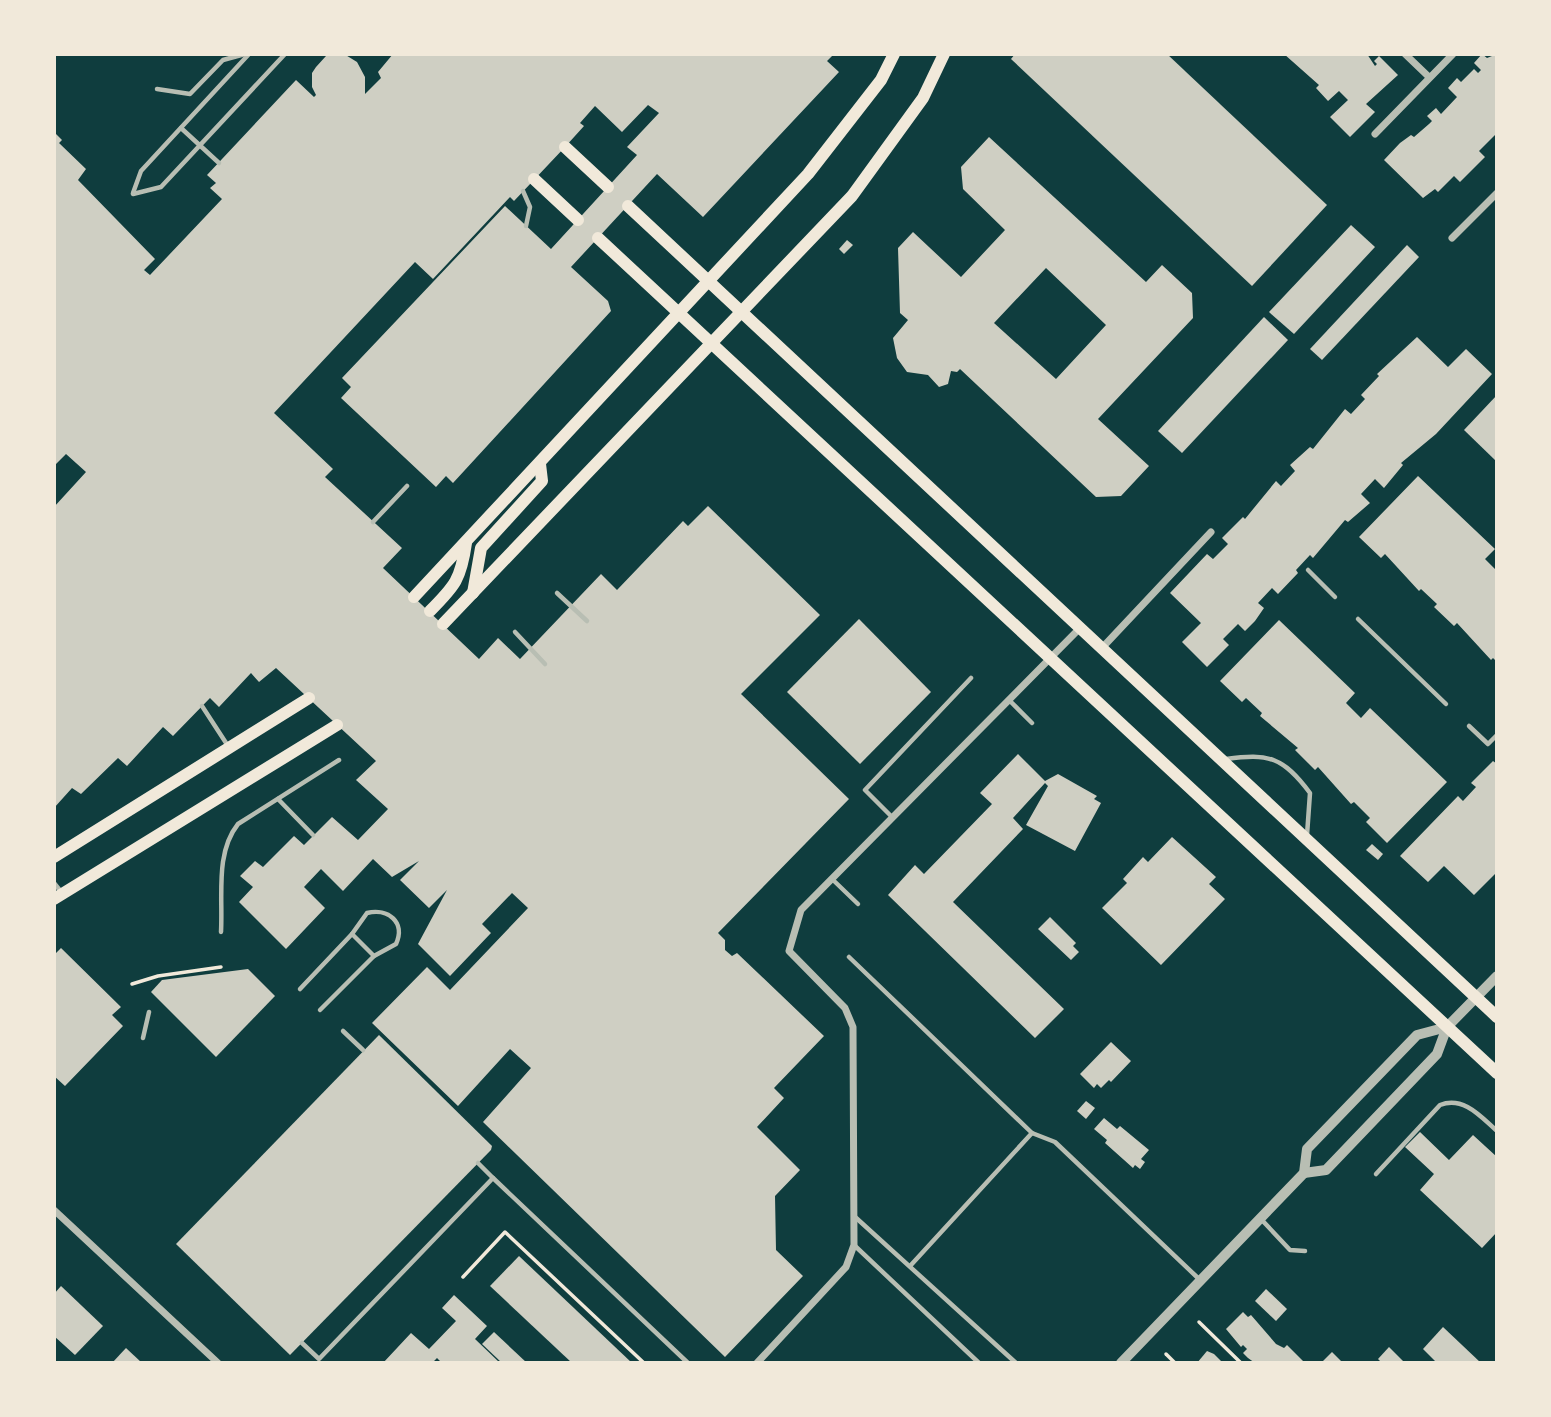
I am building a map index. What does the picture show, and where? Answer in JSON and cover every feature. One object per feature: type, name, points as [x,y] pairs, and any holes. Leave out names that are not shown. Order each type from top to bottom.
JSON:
[{"type":"main road","points":[[414,597],[808,174],[881,80],[894,54]]},
{"type":"main road","points":[[443,624],[744,313],[860,187],[923,98],[944,54]]},
{"type":"main road","points":[[565,147],[608,187]]},
{"type":"main road","points":[[534,179],[578,220]]},
{"type":"main road","points":[[628,205],[1497,1017]]},
{"type":"main road","points":[[598,238],[1497,1073]]},
{"type":"main road","points":[[473,593],[481,548],[542,481],[540,464]]},
{"type":"main road","points":[[430,611],[456,584],[462,573],[466,542]]},
{"type":"main road","points":[[54,858],[309,698]]},
{"type":"main road","points":[[57,892],[337,725]]},
{"type":"street","points":[[1405,54],[1429,77]]},
{"type":"street","points":[[1375,134],[1453,54]]},
{"type":"street","points":[[1452,239],[1497,193]]},
{"type":"street","points":[[1101,649],[1211,532]]},
{"type":"street","points":[[757,1363],[846,1267],[855,1245],[853,1027],[845,1008],[789,951],[801,910],[1080,628]]},
{"type":"street","points":[[1304,1173],[1326,1170],[1437,1054],[1447,1027],[1497,976]]},
{"type":"street","points":[[1121,1363],[1304,1173],[1307,1149],[1417,1035],[1447,1027]]},
{"type":"street","points":[[54,1210],[218,1363]]},
{"type":"lane","points":[[157,89],[190,94],[223,60],[247,54]]},
{"type":"lane","points":[[247,54],[141,171],[133,194],[161,187],[285,54]]},
{"type":"lane","points":[[181,128],[219,163]]},
{"type":"lane","points":[[523,191],[530,207],[526,226]]},
{"type":"lane","points":[[373,522],[407,486]]},
{"type":"lane","points":[[1308,570],[1335,597]]},
{"type":"lane","points":[[557,593],[587,621]]},
{"type":"lane","points":[[1358,619],[1446,704]]},
{"type":"lane","points":[[515,632],[545,664]]},
{"type":"lane","points":[[893,818],[865,790],[971,678]]},
{"type":"lane","points":[[1009,700],[1032,723]]},
{"type":"lane","points":[[202,706],[230,748]]},
{"type":"lane","points":[[1469,726],[1488,744],[1497,734]]},
{"type":"lane","points":[[1220,759],[1261,755],[1274,758],[1300,779],[1310,793],[1306,839]]},
{"type":"lane","points":[[221,932],[223,863],[229,836],[238,824],[339,760]]},
{"type":"lane","points":[[278,799],[313,835]]},
{"type":"lane","points":[[832,879],[858,904]]},
{"type":"lane","points":[[299,989],[352,934],[367,913],[384,911],[394,918],[399,927],[396,944],[374,956],[320,1010]]},
{"type":"lane","points":[[352,934],[374,956]]},
{"type":"lane","points":[[849,957],[1032,1133],[1055,1142],[1200,1280]]},
{"type":"lane","points":[[142,1038],[149,1012]]},
{"type":"lane","points":[[343,1031],[363,1050]]},
{"type":"lane","points":[[1376,1174],[1440,1105],[1449,1101],[1463,1104],[1476,1112],[1497,1131]]},
{"type":"lane","points":[[911,1265],[1032,1133]]},
{"type":"lane","points":[[478,1163],[688,1363]]},
{"type":"lane","points":[[302,1343],[319,1359],[493,1178]]},
{"type":"lane","points":[[853,1216],[911,1265],[1016,1363]]},
{"type":"lane","points":[[1260,1218],[1290,1250],[1305,1251]]},
{"type":"lane","points":[[855,1245],[979,1363]]},
{"type":"path","points":[[132,984],[158,976],[221,967]]},
{"type":"path","points":[[463,1277],[505,1232],[644,1363]]},
{"type":"path","points":[[1199,1322],[1241,1363]]},
{"type":"path","points":[[1166,1354],[1175,1363]]},
{"type":"building","points":[[344,54],[357,62],[365,77],[365,94],[381,78],[378,72],[393,54],[834,54],[827,61],[839,72],[703,217],[657,174],[571,267],[608,301],[611,311],[453,483],[446,476],[436,487],[341,398],[351,387],[342,378],[505,206],[551,249],[637,155],[627,147],[659,113],[648,105],[622,132],[595,106],[580,123],[584,126],[565,147],[514,201],[510,197],[433,279],[415,262],[274,413],[333,469],[325,477],[402,548],[383,568],[479,659],[498,638],[520,659],[601,574],[617,590],[683,521],[688,526],[708,506],[820,615],[741,694],[849,799],[718,933],[725,940],[725,950],[732,956],[737,953],[824,1036],[774,1088],[784,1098],[757,1127],[800,1170],[775,1196],[776,1250],[803,1276],[725,1357],[483,1122],[531,1068],[510,1049],[458,1106],[372,1023],[427,967],[450,990],[528,908],[512,893],[482,924],[491,933],[450,976],[418,944],[447,890],[429,908],[400,880],[419,861],[392,877],[373,859],[343,891],[321,869],[304,887],[325,908],[286,949],[239,902],[253,887],[240,876],[255,861],[263,867],[294,836],[304,845],[332,817],[358,840],[388,809],[356,780],[376,761],[276,668],[259,682],[251,673],[219,707],[210,698],[173,736],[163,727],[127,766],[118,758],[81,794],[72,788],[54,808],[54,507],[86,472],[66,454],[54,466],[54,132],[62,140],[59,143],[86,169],[78,180],[155,259],[144,270],[150,275],[222,199],[210,188],[216,183],[207,175],[296,80],[314,97],[316,95],[312,87],[312,73],[316,67],[326,56]]},
{"type":"building","points":[[1015,54],[1167,54],[1327,205],[1252,286],[1011,59]]},
{"type":"building","points":[[1284,54],[1367,54],[1375,66],[1377,64],[1374,61],[1379,56],[1398,75],[1366,104],[1375,112],[1350,137],[1330,117],[1348,100],[1339,91],[1328,101],[1316,88],[1319,85]]},
{"type":"building","points":[[1482,54],[1487,58],[1497,54],[1497,133],[1479,151],[1485,157],[1460,182],[1454,176],[1438,192],[1435,189],[1423,198],[1384,160],[1400,143],[1411,135],[1414,137],[1432,121],[1427,116],[1436,108],[1441,114],[1457,97],[1448,88],[1457,78],[1461,82],[1474,69],[1478,73],[1481,70],[1474,63]]},
{"type":"building","points":[[989,137],[1146,282],[1162,265],[1192,293],[1193,318],[1098,419],[1149,466],[1121,496],[1096,497],[960,369],[957,372],[951,371],[948,384],[939,387],[928,375],[907,372],[897,358],[893,338],[908,320],[900,313],[898,248],[913,232],[961,277],[1005,230],[963,189],[961,167]],"holes":[[[1046,268],[1106,325],[1056,379],[994,323]]]},
{"type":"building","points":[[1351,225],[1375,247],[1294,334],[1269,312]]},
{"type":"building","points":[[847,240],[853,245],[844,254],[839,249]]},
{"type":"building","points":[[1407,245],[1419,257],[1322,360],[1310,349]]},
{"type":"building","points":[[1264,317],[1288,340],[1182,453],[1158,431]]},
{"type":"building","points":[[1417,337],[1448,367],[1466,349],[1492,374],[1436,434],[1401,463],[1403,465],[1384,488],[1375,479],[1361,494],[1370,503],[1348,522],[1345,520],[1313,558],[1310,555],[1296,570],[1298,573],[1278,594],[1272,588],[1258,603],[1264,608],[1255,621],[1245,631],[1238,624],[1223,639],[1229,645],[1207,667],[1182,642],[1201,623],[1170,593],[1207,554],[1213,559],[1228,544],[1222,538],[1243,517],[1245,519],[1276,481],[1281,486],[1295,471],[1290,465],[1310,447],[1313,449],[1345,409],[1351,414],[1365,399],[1361,395],[1379,376],[1377,374]]},
{"type":"building","points":[[1497,395],[1497,462],[1464,430]]},
{"type":"building","points":[[1418,476],[1495,549],[1485,559],[1497,571],[1497,662],[1493,658],[1491,660],[1457,623],[1454,626],[1434,607],[1437,604],[1421,589],[1419,591],[1385,554],[1381,558],[1359,537]]},
{"type":"building","points":[[859,619],[931,692],[860,764],[787,692]]},
{"type":"building","points":[[1279,620],[1355,693],[1346,703],[1361,718],[1370,708],[1447,782],[1387,843],[1366,822],[1370,818],[1354,802],[1351,804],[1318,767],[1315,770],[1295,750],[1298,748],[1260,716],[1262,713],[1246,698],[1242,702],[1220,681]]},
{"type":"building","points":[[1018,754],[1045,781],[1058,774],[1097,796],[1094,799],[1101,803],[1075,851],[1026,825],[1048,786],[1045,783],[1013,818],[1023,829],[953,902],[1064,1009],[1035,1038],[888,895],[915,865],[924,874],[992,804],[980,793]]},
{"type":"building","points":[[1493,761],[1497,764],[1497,872],[1474,895],[1444,866],[1428,882],[1400,856],[1458,796],[1463,801],[1476,787],[1471,783]]},
{"type":"building","points":[[1172,837],[1216,877],[1209,884],[1225,899],[1161,965],[1102,908],[1127,883],[1123,879],[1143,857],[1148,862]]},
{"type":"building","points":[[1372,844],[1383,854],[1378,860],[1366,850]]},
{"type":"building","points":[[1050,917],[1076,943],[1073,946],[1079,952],[1071,960],[1038,929]]},
{"type":"building","points":[[61,948],[121,1007],[112,1015],[123,1026],[65,1086],[54,1076],[54,955]]},
{"type":"building","points":[[248,969],[275,996],[216,1057],[151,992],[162,980]]},
{"type":"building","points":[[379,1035],[492,1146],[491,1150],[290,1355],[176,1244]]},
{"type":"building","points":[[1111,1042],[1131,1061],[1111,1082],[1109,1080],[1101,1088],[1097,1084],[1094,1088],[1080,1074]]},
{"type":"building","points":[[1086,1101],[1095,1108],[1086,1119],[1077,1111]]},
{"type":"building","points":[[1104,1118],[1117,1129],[1120,1126],[1149,1150],[1141,1159],[1145,1162],[1140,1169],[1135,1165],[1133,1168],[1105,1143],[1107,1140],[1094,1129]]},
{"type":"building","points":[[1420,1132],[1449,1160],[1473,1135],[1497,1157],[1497,1232],[1482,1248],[1420,1190],[1434,1174],[1405,1147]]},
{"type":"building","points":[[519,1256],[632,1363],[572,1363],[490,1286]]},
{"type":"building","points":[[61,1286],[103,1326],[75,1355],[54,1336],[54,1294]]},
{"type":"building","points":[[1266,1289],[1287,1309],[1276,1321],[1255,1301]]},
{"type":"building","points":[[454,1295],[487,1326],[475,1339],[500,1363],[442,1363],[437,1358],[432,1363],[383,1363],[411,1333],[429,1349],[456,1321],[442,1308]]},
{"type":"building","points":[[1243,1312],[1248,1317],[1251,1315],[1276,1344],[1284,1348],[1287,1345],[1305,1363],[1255,1363],[1248,1358],[1243,1353],[1247,1349],[1243,1345],[1241,1347],[1226,1329]]},
{"type":"building","points":[[1443,1327],[1481,1363],[1437,1363],[1423,1349]]},
{"type":"building","points":[[494,1332],[527,1363],[502,1363],[482,1344]]},
{"type":"building","points":[[1389,1347],[1405,1363],[1382,1363],[1378,1359]]},
{"type":"building","points":[[126,1348],[142,1363],[112,1363]]},
{"type":"building","points":[[1207,1351],[1214,1354],[1223,1363],[1197,1363]]},
{"type":"building","points":[[1332,1352],[1343,1363],[1321,1363]]}]
